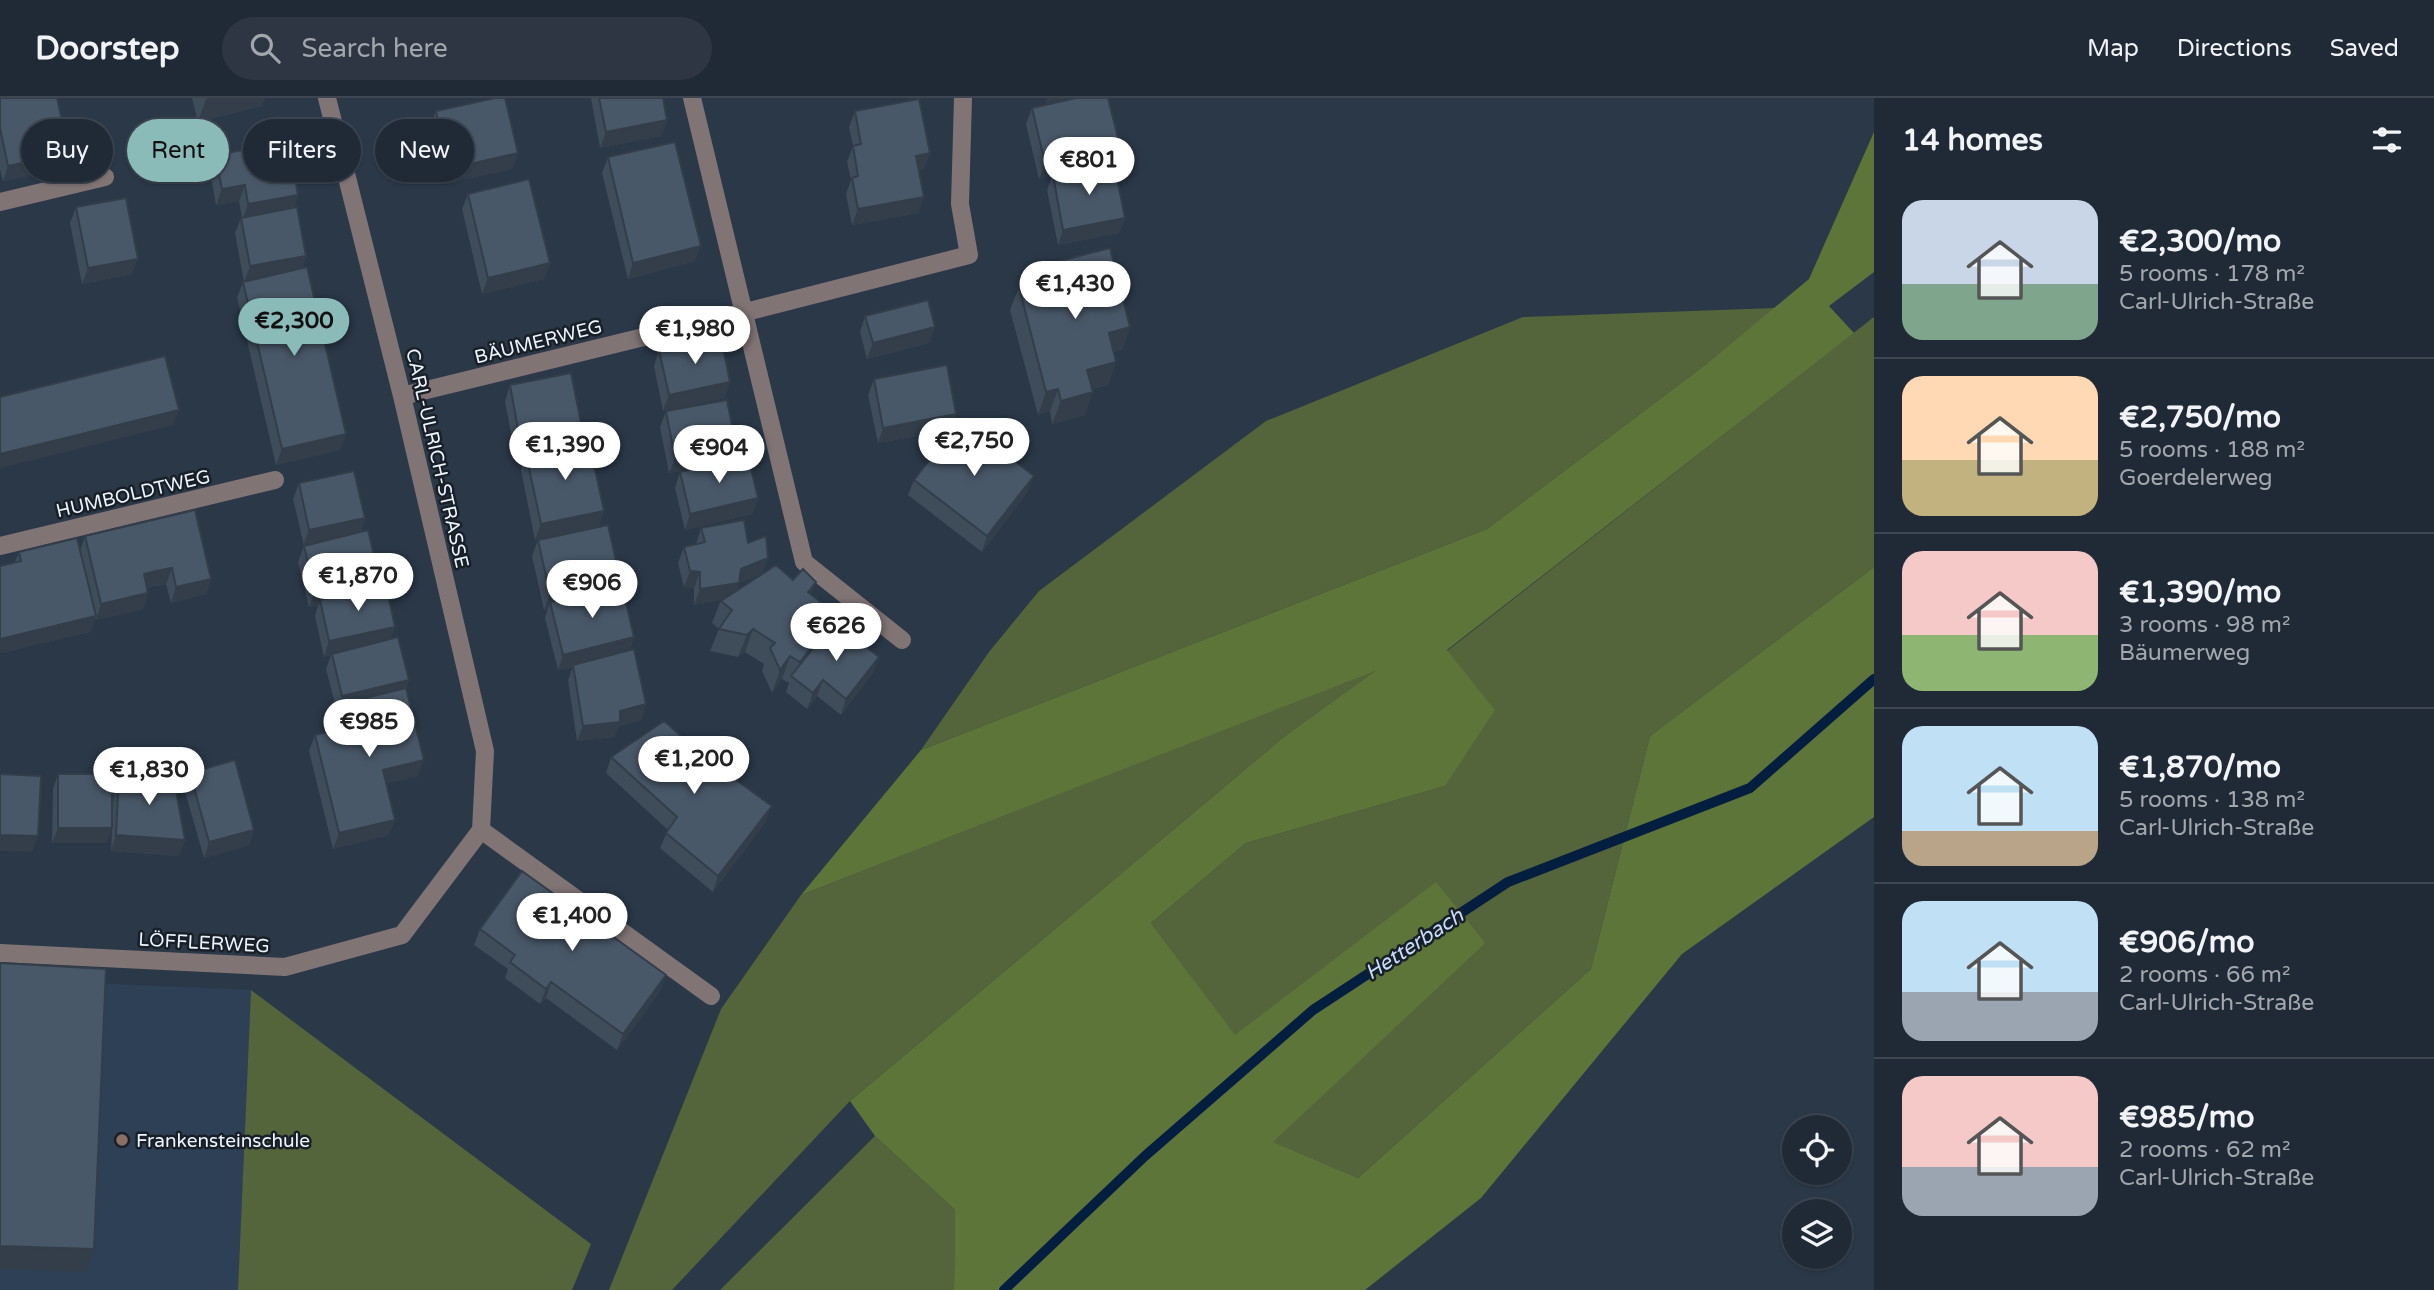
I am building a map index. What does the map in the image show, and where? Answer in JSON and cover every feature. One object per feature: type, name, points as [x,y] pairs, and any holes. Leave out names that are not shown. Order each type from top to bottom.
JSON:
[{"type":"street","name":"CARL-ULRICH-STRASSE","points":[[327,98],[402,396],[485,751],[481,830]]},
{"type":"street","points":[[692,98],[804,562],[902,640]]},
{"type":"street","name":"BÄUMERWEG","points":[[402,396],[968,255],[960,204],[963,98]]},
{"type":"street","points":[[0,202],[84,182]]},
{"type":"street","name":"HUMBOLDTWEG","points":[[0,546],[275,480]]},
{"type":"street","points":[[481,830],[711,996]]},
{"type":"street","name":"LÖFFLERWEG","points":[[0,953],[285,967],[402,936],[481,830]]},
{"type":"shaded area","name":"Frankensteinschule","points":[[0,979],[251,990],[238,1290],[0,1290]]},
{"type":"green space","points":[[1874,132],[1874,272],[1829,306],[1854,333],[1447,650],[1495,710],[1445,786],[1246,843],[1151,923],[1235,1035],[1436,882],[1486,943],[1273,1142],[1358,1178],[1591,969],[1650,736],[1874,567],[1874,817],[1682,954],[1481,1198],[1365,1290],[954,1290],[955,1210],[875,1136],[850,1101],[1285,736],[1375,671],[801,895],[921,750],[1487,529],[1705,365],[1809,279]]},
{"type":"green space","points":[[1775,308],[1705,365],[1487,529],[921,750],[989,652],[1039,591],[1266,421],[1523,317]]},
{"type":"green space","points":[[1874,317],[1874,567],[1650,736],[1591,969],[1358,1178],[1272,1142],[1486,943],[1436,883],[1235,1036],[1151,923],[1246,843],[1445,786],[1447,651]]},
{"type":"green space","points":[[1378,669],[1285,736],[850,1101],[672,1290],[609,1290],[721,1009],[801,895]]},
{"type":"green space","points":[[251,990],[591,1244],[572,1290],[238,1290]]},
{"type":"green space","points":[[875,1136],[955,1210],[954,1290],[720,1290]]},
{"type":"building","points":[[0,98],[57,98],[62,119],[21,119],[21,163],[8,166],[0,128]]},
{"type":"building","points":[[505,98],[518,153],[474,163],[474,119],[438,119],[436,111]]},
{"type":"building","points":[[599,98],[663,98],[667,120],[606,132]]},
{"type":"building","points":[[1076,98],[1108,98],[1120,146],[1045,163],[1032,108]]},
{"type":"building","points":[[919,99],[930,153],[916,156],[924,197],[858,209],[852,178],[858,176],[853,146],[861,144],[855,111]]},
{"type":"building","points":[[675,142],[701,246],[633,263],[608,157]]},
{"type":"building","points":[[243,150],[243,182],[296,182],[298,195],[248,204],[245,185],[222,189],[221,182],[229,182],[229,153]]},
{"type":"building","points":[[1114,163],[1125,218],[1063,230],[1053,175]]},
{"type":"building","points":[[529,179],[550,263],[488,278],[468,194]]},
{"type":"building","points":[[126,198],[138,259],[88,268],[76,207]]},
{"type":"building","points":[[297,207],[306,256],[250,266],[241,218]]},
{"type":"building","points":[[1110,248],[1130,327],[1109,333],[1116,362],[1087,370],[1093,392],[1061,401],[1058,389],[1046,392],[1019,287],[1060,276],[1056,262]]},
{"type":"building","points":[[307,267],[346,434],[282,449],[243,282]]},
{"type":"building","points":[[928,300],[935,327],[873,343],[865,316]]},
{"type":"building","points":[[721,337],[730,382],[669,395],[659,350]]},
{"type":"building","points":[[165,356],[179,410],[0,454],[0,397]]},
{"type":"building","points":[[947,365],[956,414],[883,428],[874,379]]},
{"type":"building","points":[[571,373],[582,428],[520,440],[510,385]]},
{"type":"building","points":[[727,400],[736,446],[675,458],[666,411]]},
{"type":"building","points":[[961,419],[1034,476],[987,536],[914,480]]},
{"type":"building","points":[[589,441],[604,511],[541,524],[526,454]]},
{"type":"building","points":[[748,456],[758,498],[690,514],[680,472]]},
{"type":"building","points":[[354,471],[365,518],[309,530],[299,483]]},
{"type":"building","points":[[195,510],[211,579],[176,587],[172,568],[156,571],[144,574],[148,593],[101,604],[85,536]]},
{"type":"building","points":[[744,520],[748,543],[766,536],[768,558],[741,569],[739,583],[700,589],[700,572],[690,571],[684,547],[705,542],[701,528]]},
{"type":"building","points":[[608,525],[620,579],[550,594],[538,540]]},
{"type":"building","points":[[368,530],[379,576],[315,591],[304,546]]},
{"type":"building","points":[[77,538],[96,616],[0,639],[0,566],[21,561],[19,552]]},
{"type":"building","points":[[776,565],[793,580],[803,569],[816,582],[808,592],[837,615],[800,662],[790,656],[780,670],[770,648],[775,643],[753,629],[747,635],[719,629],[732,610],[721,601]]},
{"type":"building","points":[[386,585],[395,627],[329,641],[320,600]]},
{"type":"building","points":[[622,585],[634,637],[563,655],[550,602]]},
{"type":"building","points":[[834,622],[879,657],[846,699],[823,680],[813,693],[791,676]]},
{"type":"building","points":[[398,637],[409,680],[342,696],[332,654]]},
{"type":"building","points":[[634,649],[646,704],[620,711],[620,722],[583,726],[573,665]]},
{"type":"building","points":[[406,688],[424,760],[383,770],[395,820],[339,833],[315,735],[359,724],[353,701]]},
{"type":"building","points":[[664,721],[706,758],[772,806],[718,876],[666,833],[677,817],[611,757]]},
{"type":"building","points":[[235,760],[254,830],[209,842],[190,773]]},
{"type":"building","points":[[119,773],[173,774],[185,840],[116,835]]},
{"type":"building","points":[[0,774],[41,776],[38,836],[0,835]]},
{"type":"building","points":[[58,774],[112,774],[112,828],[58,828]]},
{"type":"building","points":[[522,871],[666,975],[623,1034],[551,982],[546,989],[510,962],[515,955],[480,929]]},
{"type":"building","points":[[0,963],[106,969],[94,1249],[0,1246]]},
{"type":"waterway","name":"Hetterbach","points":[[1004,1290],[1145,1156],[1313,1010],[1508,882],[1750,788],[1874,679]]},
{"type":"place","name":"Frankensteinschule","points":[[122,1140]]}]
